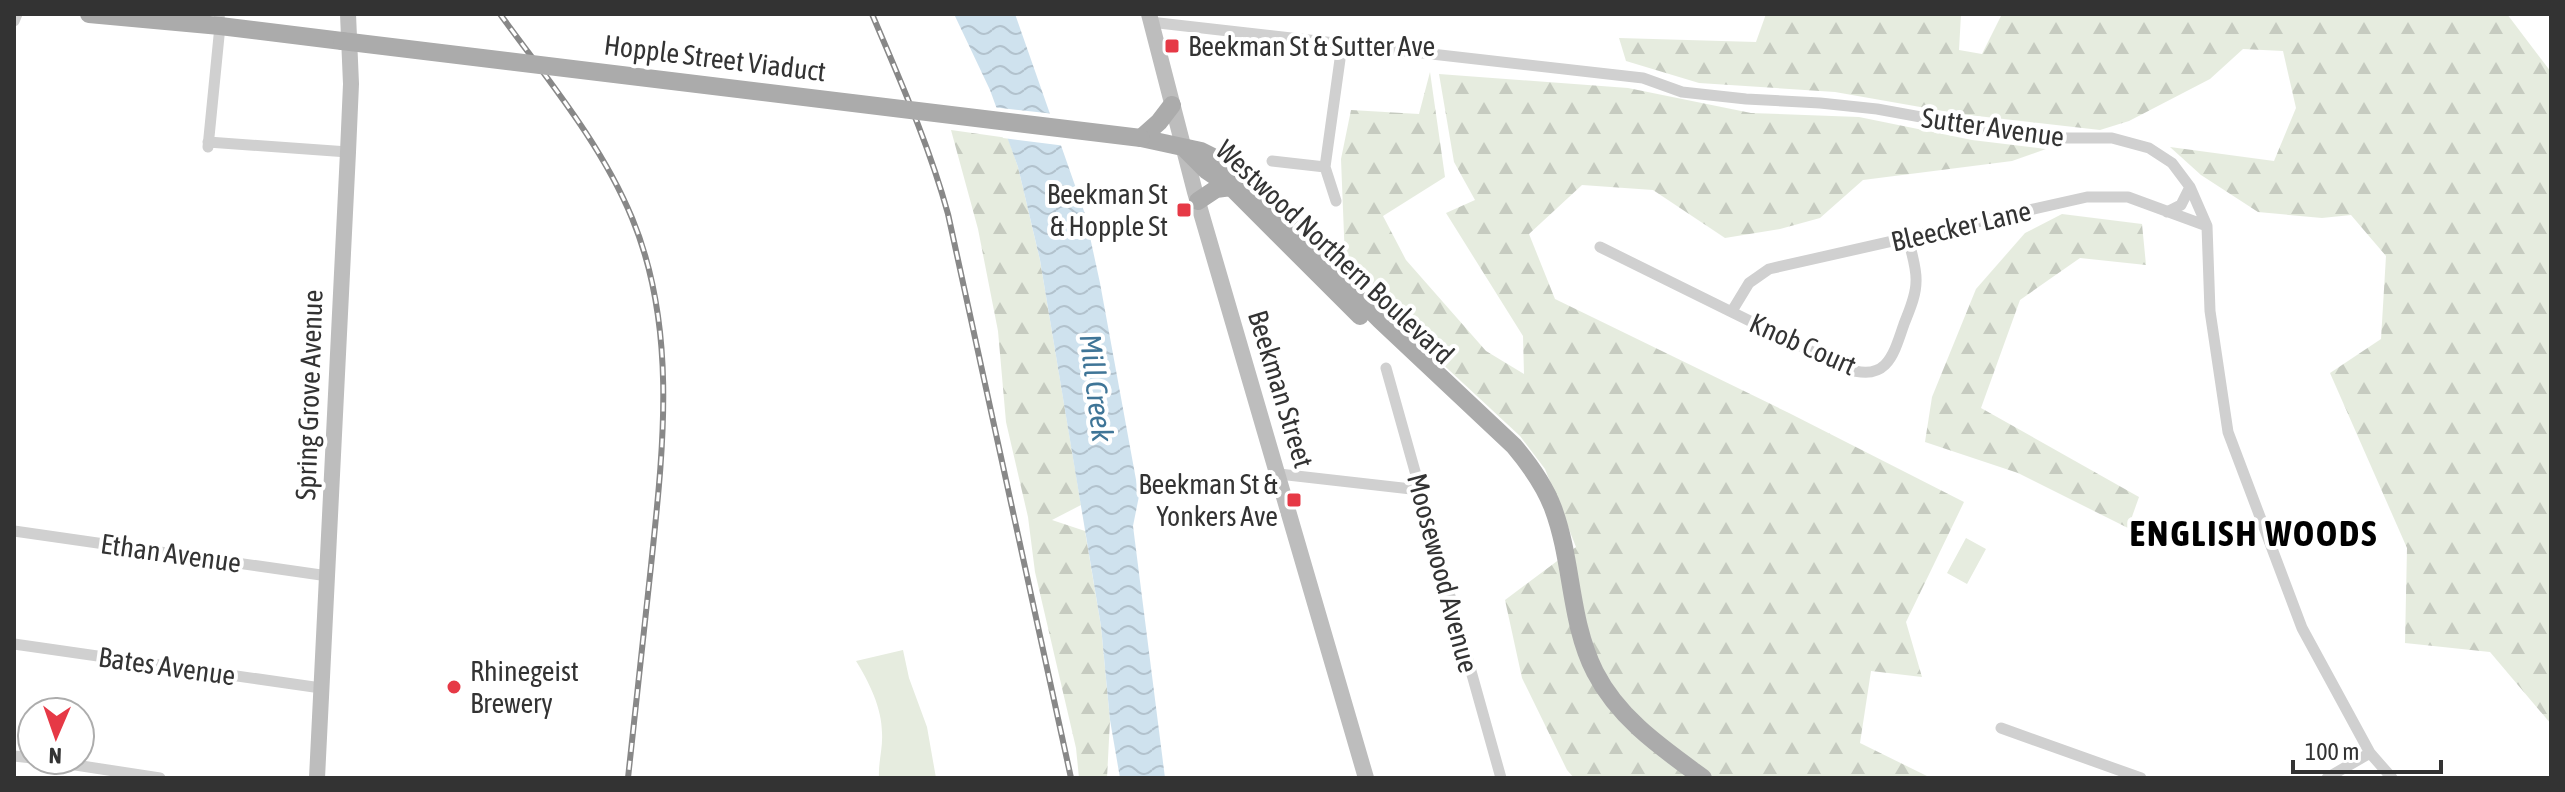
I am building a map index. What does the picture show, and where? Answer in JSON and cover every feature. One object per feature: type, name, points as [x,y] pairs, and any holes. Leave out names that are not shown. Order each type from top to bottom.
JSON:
[{"type":"main road","name":"Hopple Street Viaduct","points":[[89,14],[220,20],[271,33],[1147,136],[1183,147]]},
{"type":"main road","name":"Spring Grove Avenue","points":[[317,778],[351,84],[348,14]]},
{"type":"main road","name":"Beekman Street","points":[[1150,18],[1198,201],[1366,778]]},
{"type":"main road","points":[[1147,136],[1172,105]]},
{"type":"main road","name":"Westwood Northern Boulevard","points":[[1183,147],[1206,170],[1231,187],[1320,279],[1513,460],[1542,511],[1573,640],[1585,674],[1622,727],[1684,778]]},
{"type":"main road","name":"Westwood Northern Boulevard","points":[[1183,147],[1201,151],[1221,161],[1265,199],[1380,320],[1498,429],[1534,469],[1553,509],[1578,627],[1596,674],[1627,718],[1658,746],[1703,778]]},
{"type":"main road","points":[[1198,201],[1216,189],[1231,187]]},
{"type":"street","points":[[14,21],[17,14]]},
{"type":"street","name":"Sutter Avenue","points":[[1150,18],[1342,45],[1643,78],[1682,92],[1877,109],[2003,132],[2059,138],[2112,138],[2136,143],[2161,155],[2182,173],[2207,226],[2210,311],[2228,432],[2302,628],[2370,753],[2392,778]]},
{"type":"street","points":[[220,20],[208,144],[348,152]]},
{"type":"street","points":[[1336,201],[1325,167],[1342,45]]},
{"type":"street","points":[[1272,161],[1325,167]]},
{"type":"street","points":[[2167,212],[2181,205],[2190,187]]},
{"type":"street","name":"Bleecker Lane","points":[[1732,311],[1749,283],[1769,269],[2101,195],[2128,197],[2207,226]]},
{"type":"street","name":"Knob Court","points":[[1600,247],[1845,368],[1864,373],[1881,369],[1892,358],[1917,285],[1908,238]]},
{"type":"street","name":"Moosewood Avenue","points":[[1386,368],[1501,778]]},
{"type":"street","points":[[1279,474],[1420,490]]},
{"type":"street","name":"Ethan Avenue","points":[[14,531],[328,576]]},
{"type":"street","name":"Bates Avenue","points":[[14,644],[321,688]]},
{"type":"street","points":[[2001,728],[2141,778]]},
{"type":"street","points":[[2327,778],[2370,753]]},
{"type":"street","points":[[96,768],[160,778]]},
{"type":"green space","points":[[1766,14],[1961,14],[1959,50],[1982,54],[2002,14],[2507,14],[2551,72],[2551,724],[2490,652],[2405,643],[2407,548],[2330,373],[2381,339],[2386,256],[2351,215],[2322,218],[2258,212],[2201,175],[2170,147],[2274,161],[2296,108],[2283,51],[2243,49],[2210,79],[2129,121],[2100,130],[1960,114],[1835,92],[1699,83],[1626,61],[1619,38],[1756,42]]},
{"type":"green space","points":[[1430,72],[1445,177],[1383,216],[1406,260],[1486,351],[1524,374],[1523,336],[1446,213],[1475,200],[1454,162],[1439,74],[1628,88],[1751,113],[1859,117],[1972,140],[2046,149],[2012,161],[1863,180],[1820,218],[1780,229],[1725,238],[1653,190],[1582,185],[1529,234],[1555,299],[1964,502],[1906,622],[1922,677],[1871,671],[1860,743],[1931,778],[1574,778],[1567,770],[1522,678],[1505,600],[1576,547],[1545,469],[1520,436],[1379,305],[1345,260],[1341,159],[1351,110],[1419,114]]},
{"type":"green space","points":[[951,130],[1008,138],[1018,167],[1040,260],[1081,505],[1052,520],[1085,531],[1101,626],[1110,720],[1107,778],[1079,778],[1076,748],[1035,572],[1028,517],[1006,422],[998,331],[978,229]]},
{"type":"green space","points":[[2062,214],[2142,224],[2146,265],[2080,258],[2020,300],[1981,408],[2139,497],[2128,528],[2018,473],[1925,442],[1932,397],[1976,289],[2025,233]]},
{"type":"green space","points":[[1966,538],[1986,549],[1967,584],[1947,573]]},
{"type":"green space","points":[[903,650],[909,678],[927,727],[936,778],[879,778],[880,714],[870,686],[856,661]]},
{"type":"water","name":"Mill Creek","points":[[954,14],[1015,14],[1085,214],[1139,496],[1133,526],[1165,778],[1120,778],[1110,720],[1101,626],[1040,260],[1018,167],[990,90]]},
{"type":"pier","points":[[992,107],[1055,114],[1066,146],[1003,138]]},
{"type":"railway","points":[[500,14],[572,112],[605,164],[632,218],[647,260],[656,303],[663,390],[660,478],[628,778]]},
{"type":"railway","points":[[872,14],[923,138],[948,214],[1071,778]]},
{"type":"place","name":"Beekman St & Sutter Ave","points":[[1172,46]]},
{"type":"place","name":"Beekman St & Hopple St","points":[[1184,210]]},
{"type":"place","name":"Beekman St & Yonkers Ave","points":[[1294,500]]},
{"type":"place","name":"Rhinegeist Brewery","points":[[454,687]]},
{"type":"district","name":"ENGLISH WOODS","points":[[2254,533]]}]
